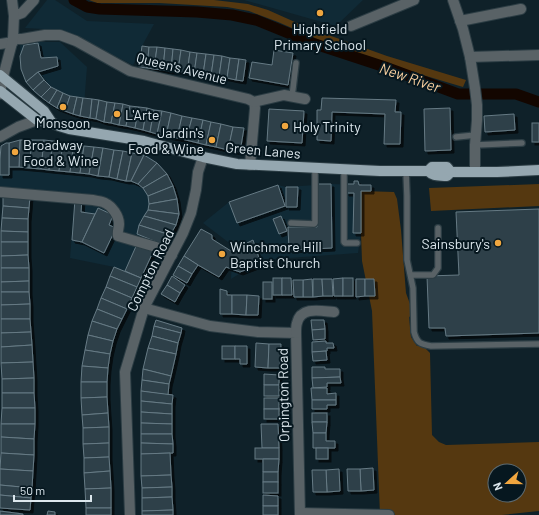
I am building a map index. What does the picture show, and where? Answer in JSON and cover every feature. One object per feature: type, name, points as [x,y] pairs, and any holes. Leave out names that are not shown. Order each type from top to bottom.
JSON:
[{"type":"main road","points":[[2,76],[44,111],[52,123]]},
{"type":"main road","name":"Green Lanes","points":[[0,92],[37,120],[69,129],[144,141],[237,164],[380,171],[428,171],[432,167],[447,167],[451,172],[539,170]]},
{"type":"street","points":[[0,92],[2,76],[13,40],[14,16],[12,0]]},
{"type":"street","points":[[14,16],[22,13],[34,0]]},
{"type":"street","points":[[351,26],[414,0]]},
{"type":"street","points":[[453,0],[470,57],[475,88],[477,105],[475,172]]},
{"type":"street","points":[[460,21],[521,9]]},
{"type":"street","name":"Queen's Avenue","points":[[0,44],[13,40],[45,35],[60,35],[76,41],[130,70],[248,99],[254,102]]},
{"type":"street","points":[[470,57],[539,55]]},
{"type":"street","points":[[250,165],[255,117],[254,102],[284,95],[305,99]]},
{"type":"street","points":[[0,137],[18,127],[37,120]]},
{"type":"street","name":"Compton Road","points":[[130,515],[124,372],[144,308],[183,233],[191,213],[198,172],[203,156]]},
{"type":"street","points":[[0,192],[93,200],[105,203],[113,209],[119,218],[120,226],[117,233],[118,236],[156,247],[172,255]]},
{"type":"street","name":"Orpington Road","points":[[144,308],[210,326],[258,332],[296,333],[300,514]]},
{"type":"street","points":[[296,333],[296,323],[300,316],[308,311],[334,312]]},
{"type":"street","points":[[300,514],[389,515]]},
{"type":"lane","points":[[292,97],[296,63]]},
{"type":"lane","points":[[456,137],[475,140],[522,143]]},
{"type":"lane","points":[[291,223],[314,224],[315,222],[315,168]]},
{"type":"lane","points":[[344,169],[344,242],[357,244]]},
{"type":"lane","points":[[406,171],[407,260],[413,288],[414,332],[419,342],[422,345],[431,346],[539,344]]},
{"type":"lane","points":[[411,276],[433,275],[438,268],[438,228]]},
{"type":"shaded area","points":[[47,0],[55,0],[87,21],[154,24],[133,65],[63,30],[25,28]]},
{"type":"shaded area","points":[[89,0],[214,0],[248,4],[268,10],[306,27],[387,56],[466,80],[463,87],[366,58],[249,11],[227,7],[159,3],[97,3]]},
{"type":"shaded area","name":"Highfield Primary School","points":[[244,0],[363,0],[336,26]]},
{"type":"shaded area","points":[[20,42],[60,42],[87,67],[83,118],[53,107],[33,90],[21,67]]},
{"type":"shaded area","points":[[32,139],[147,155],[161,166],[167,174],[176,193],[180,218],[159,254],[137,244],[125,271],[114,267],[70,258],[75,196],[0,188],[3,144]]},
{"type":"shaded area","points":[[331,184],[363,185],[361,191],[361,233],[358,253],[261,260],[231,279],[232,256],[228,242],[203,223],[229,202],[278,185],[286,187]]},
{"type":"shaded area","points":[[539,184],[539,206],[431,211],[429,188]]},
{"type":"shaded area","points":[[361,191],[394,192],[397,199],[401,230],[406,293],[414,315],[409,317],[411,337],[417,346],[422,345],[430,353],[432,435],[439,442],[446,445],[539,442],[539,511],[502,515],[380,515],[372,311],[362,261]]},
{"type":"building","points":[[38,43],[41,58],[57,57],[58,66],[38,72],[26,82],[21,69],[20,56],[24,45]]},
{"type":"building","points":[[142,46],[149,47],[147,68],[139,67]]},
{"type":"building","points":[[149,47],[157,47],[154,69],[147,68]]},
{"type":"building","points":[[157,47],[165,48],[163,70],[154,69]]},
{"type":"building","points":[[165,48],[173,49],[171,71],[163,70]]},
{"type":"building","points":[[173,49],[181,50],[178,71],[171,71]]},
{"type":"building","points":[[181,50],[190,52],[187,73],[178,71]]},
{"type":"building","points":[[274,50],[293,53],[288,85],[249,78],[252,62],[272,65]]},
{"type":"building","points":[[190,52],[197,53],[194,74],[187,73]]},
{"type":"building","points":[[197,53],[206,54],[203,75],[194,74]]},
{"type":"building","points":[[206,54],[214,55],[211,76],[203,75]]},
{"type":"building","points":[[214,55],[222,56],[219,77],[211,76]]},
{"type":"building","points":[[222,56],[230,58],[227,78],[219,77]]},
{"type":"building","points":[[230,58],[239,59],[236,80],[227,78]]},
{"type":"building","points":[[239,59],[246,60],[243,81],[236,80]]},
{"type":"building","points":[[38,72],[44,80],[33,90],[26,82]]},
{"type":"building","points":[[44,80],[51,87],[41,97],[33,90]]},
{"type":"building","points":[[51,87],[57,90],[49,103],[41,97]]},
{"type":"building","points":[[57,90],[63,93],[57,108],[49,103]]},
{"type":"building","points":[[63,93],[70,96],[65,111],[57,108]]},
{"type":"building","points":[[70,96],[77,97],[73,114],[65,111]]},
{"type":"building","points":[[77,97],[83,98],[80,116],[73,114]]},
{"type":"building","points":[[83,98],[92,99],[90,118],[80,116]]},
{"type":"building","points":[[322,98],[396,100],[395,112],[401,112],[400,144],[384,144],[385,114],[332,112],[331,141],[317,140],[317,110],[321,110]]},
{"type":"building","points":[[92,99],[99,100],[96,119],[90,118]]},
{"type":"building","points":[[99,100],[107,102],[104,122],[96,119]]},
{"type":"building","points":[[107,102],[115,103],[111,123],[104,122]]},
{"type":"building","name":"L'Arte","points":[[115,103],[123,104],[119,125],[111,123]]},
{"type":"building","points":[[123,104],[130,106],[126,126],[119,125]]},
{"type":"building","points":[[130,106],[139,107],[135,128],[126,126]]},
{"type":"building","points":[[139,107],[147,108],[143,130],[135,128]]},
{"type":"building","points":[[147,108],[154,110],[150,132],[143,130]]},
{"type":"building","points":[[450,108],[451,150],[425,151],[424,109]]},
{"type":"building","name":"Holy Trinity","points":[[269,109],[304,111],[302,143],[267,141]]},
{"type":"building","points":[[154,110],[162,111],[157,134],[150,132]]},
{"type":"building","points":[[162,111],[171,113],[166,136],[157,134]]},
{"type":"building","points":[[171,113],[182,116],[177,138],[166,136]]},
{"type":"building","points":[[514,114],[515,130],[485,132],[484,116]]},
{"type":"building","points":[[182,116],[192,118],[186,140],[177,138]]},
{"type":"building","points":[[192,118],[203,120],[198,143],[186,140]]},
{"type":"building","points":[[203,120],[211,122],[206,145],[198,143]]},
{"type":"building","points":[[211,122],[221,124],[216,147],[206,145]]},
{"type":"building","points":[[532,123],[539,123],[539,142],[532,142]]},
{"type":"building","points":[[221,124],[233,127],[228,150],[216,147]]},
{"type":"building","points":[[233,127],[244,128],[240,152],[228,150]]},
{"type":"building","points":[[20,140],[32,140],[29,168],[19,167]]},
{"type":"building","points":[[20,140],[19,167],[9,167],[9,143]]},
{"type":"building","points":[[32,140],[44,140],[41,169],[29,168]]},
{"type":"building","points":[[44,140],[53,141],[49,170],[41,169]]},
{"type":"building","points":[[53,141],[63,143],[59,171],[49,170]]},
{"type":"building","points":[[9,143],[9,175],[0,175],[1,146]]},
{"type":"building","points":[[63,143],[74,144],[70,172],[59,171]]},
{"type":"building","points":[[74,144],[84,146],[80,173],[70,172]]},
{"type":"building","points":[[84,146],[94,147],[89,174],[80,173]]},
{"type":"building","points":[[94,147],[103,148],[98,176],[89,174]]},
{"type":"building","points":[[103,148],[114,150],[109,177],[98,176]]},
{"type":"building","points":[[114,150],[123,151],[117,179],[109,177]]},
{"type":"building","points":[[123,151],[132,153],[126,181],[117,179]]},
{"type":"building","points":[[132,153],[144,155],[131,181],[126,181]]},
{"type":"building","points":[[144,155],[157,163],[138,184],[131,181]]},
{"type":"building","points":[[157,163],[167,174],[143,188],[138,184]]},
{"type":"building","points":[[167,174],[173,186],[148,196],[143,188]]},
{"type":"building","points":[[354,181],[358,181],[359,185],[371,185],[371,191],[361,191],[361,233],[353,233],[354,193],[346,193],[347,184],[354,184]]},
{"type":"building","points":[[317,184],[331,184],[332,248],[289,250],[288,227],[317,227]]},
{"type":"building","points":[[278,185],[285,206],[237,223],[229,202]]},
{"type":"building","points":[[173,186],[177,199],[149,204],[148,196]]},
{"type":"building","points":[[286,187],[298,187],[297,207],[286,207]]},
{"type":"building","points":[[3,194],[30,196],[29,208],[3,206]]},
{"type":"building","points":[[75,199],[82,199],[81,212],[95,214],[82,242],[72,240]]},
{"type":"building","points":[[177,199],[179,214],[148,210],[149,204]]},
{"type":"building","points":[[3,206],[29,208],[28,219],[2,218]]},
{"type":"building","points":[[98,208],[113,215],[109,225],[116,228],[104,253],[82,242]]},
{"type":"building","name":"Sainsbury's","points":[[539,209],[539,333],[446,336],[445,328],[429,328],[427,276],[459,275],[456,212]]},
{"type":"building","points":[[148,210],[179,214],[176,225],[144,216]]},
{"type":"building","points":[[144,216],[176,225],[170,235],[139,225]]},
{"type":"building","points":[[281,216],[287,231],[279,234],[273,219]]},
{"type":"building","points":[[2,218],[28,219],[28,232],[1,231]]},
{"type":"building","points":[[139,225],[170,235],[164,245],[137,234]]},
{"type":"building","name":"Winchmore Hill Baptist Church","points":[[201,229],[212,235],[212,239],[231,251],[253,240],[261,264],[240,272],[226,267],[219,277],[198,265],[184,256]]},
{"type":"building","points":[[1,231],[28,232],[28,242],[1,242]]},
{"type":"building","points":[[1,242],[28,242],[28,255],[1,256]]},
{"type":"building","points":[[137,244],[153,252],[141,278],[125,271]]},
{"type":"building","points":[[28,255],[29,268],[1,268],[1,256]]},
{"type":"building","points":[[184,256],[198,265],[192,274],[178,266]]},
{"type":"building","points":[[178,266],[192,274],[187,283],[173,275]]},
{"type":"building","points":[[114,267],[141,278],[137,287],[110,276]]},
{"type":"building","points":[[1,268],[29,268],[29,281],[1,282]]},
{"type":"building","points":[[110,276],[137,287],[132,298],[106,287]]},
{"type":"building","points":[[172,276],[185,285],[180,293],[167,285]]},
{"type":"building","points":[[273,278],[282,278],[282,295],[273,295]]},
{"type":"building","points":[[282,278],[291,278],[292,295],[282,295]]},
{"type":"building","points":[[343,278],[343,296],[334,296],[333,279]]},
{"type":"building","points":[[343,278],[353,278],[353,296],[343,296]]},
{"type":"building","points":[[312,279],[313,297],[303,297],[303,280]]},
{"type":"building","points":[[313,279],[322,279],[323,296],[313,297]]},
{"type":"building","points":[[322,279],[332,279],[333,296],[323,296]]},
{"type":"building","points":[[356,279],[365,279],[365,296],[356,297]]},
{"type":"building","points":[[365,279],[374,279],[375,296],[365,296]]},
{"type":"building","points":[[293,280],[303,280],[303,297],[294,297]]},
{"type":"building","points":[[29,281],[29,292],[1,292],[1,282]]},
{"type":"building","points":[[263,282],[272,282],[272,299],[263,299]]},
{"type":"building","points":[[167,285],[180,293],[175,302],[161,294]]},
{"type":"building","points":[[106,287],[132,298],[127,309],[101,298]]},
{"type":"building","points":[[220,289],[227,291],[227,295],[232,295],[232,314],[220,314]]},
{"type":"building","points":[[1,292],[29,292],[30,304],[1,305]]},
{"type":"building","points":[[232,295],[247,295],[246,315],[232,314]]},
{"type":"building","points":[[247,295],[259,296],[258,315],[246,315]]},
{"type":"building","points":[[101,298],[127,309],[122,319],[97,309]]},
{"type":"building","points":[[30,304],[30,319],[1,319],[1,305]]},
{"type":"building","points":[[97,309],[122,319],[117,329],[92,321]]},
{"type":"building","points":[[1,319],[30,319],[31,332],[1,333]]},
{"type":"building","points":[[156,320],[182,328],[181,333],[154,326]]},
{"type":"building","points":[[311,320],[324,320],[325,329],[312,330]]},
{"type":"building","points":[[92,321],[117,329],[113,341],[88,335]]},
{"type":"building","points":[[154,326],[181,333],[178,343],[152,336]]},
{"type":"building","points":[[325,329],[325,339],[313,340],[312,330]]},
{"type":"building","points":[[31,332],[32,345],[1,347],[1,333]]},
{"type":"building","points":[[88,335],[113,341],[110,354],[85,350]]},
{"type":"building","points":[[152,336],[178,343],[176,354],[148,348]]},
{"type":"building","points":[[326,341],[326,343],[333,343],[334,348],[327,348],[327,351],[312,352],[312,342]]},
{"type":"building","points":[[256,343],[269,344],[268,368],[255,367]]},
{"type":"building","points":[[269,344],[281,344],[280,368],[268,368]]},
{"type":"building","points":[[32,345],[33,362],[1,363],[1,347]]},
{"type":"building","points":[[222,346],[235,346],[235,359],[222,359]]},
{"type":"building","points":[[235,346],[247,346],[247,364],[240,364],[240,359],[235,359]]},
{"type":"building","points":[[148,348],[176,354],[171,376],[143,369]]},
{"type":"building","points":[[85,350],[110,354],[108,368],[82,366]]},
{"type":"building","points":[[326,351],[327,360],[313,361],[312,352]]},
{"type":"building","points":[[33,362],[34,378],[2,379],[1,363]]},
{"type":"building","points":[[82,366],[108,368],[107,382],[81,382]]},
{"type":"building","points":[[312,367],[340,369],[340,377],[312,378]]},
{"type":"building","points":[[143,369],[171,376],[169,384],[142,380]]},
{"type":"building","points":[[264,374],[279,375],[279,385],[264,385]]},
{"type":"building","points":[[340,377],[341,383],[327,383],[327,387],[313,388],[312,378]]},
{"type":"building","points":[[34,378],[34,393],[2,393],[2,379]]},
{"type":"building","points":[[142,380],[169,384],[168,395],[141,391]]},
{"type":"building","points":[[81,382],[107,382],[107,397],[81,398]]},
{"type":"building","points":[[264,385],[279,385],[279,396],[264,396]]},
{"type":"building","points":[[311,388],[327,388],[327,394],[336,393],[336,400],[312,400]]},
{"type":"building","points":[[141,391],[173,395],[172,404],[141,401]]},
{"type":"building","points":[[2,393],[34,393],[35,408],[2,408]]},
{"type":"building","points":[[107,397],[108,413],[82,415],[81,398]]},
{"type":"building","points":[[264,398],[279,398],[279,409],[264,409]]},
{"type":"building","points":[[312,400],[336,400],[336,405],[327,405],[327,409],[312,409]]},
{"type":"building","points":[[141,401],[172,404],[172,414],[141,412]]},
{"type":"building","points":[[2,408],[35,408],[35,424],[1,424]]},
{"type":"building","points":[[264,409],[279,409],[279,419],[264,419]]},
{"type":"building","points":[[141,412],[172,414],[172,424],[141,423]]},
{"type":"building","points":[[108,413],[109,427],[83,428],[82,415]]},
{"type":"building","points":[[312,413],[327,413],[327,422],[312,422]]},
{"type":"building","points":[[312,422],[327,422],[326,433],[313,433]]},
{"type":"building","points":[[141,423],[172,424],[172,434],[141,434]]},
{"type":"building","points":[[1,424],[35,424],[34,439],[1,437]]},
{"type":"building","points":[[261,424],[278,424],[279,448],[262,448]]},
{"type":"building","points":[[109,427],[109,443],[83,444],[83,428]]},
{"type":"building","points":[[313,433],[326,433],[326,441],[335,441],[335,448],[313,448]]},
{"type":"building","points":[[141,434],[172,434],[173,444],[141,443]]},
{"type":"building","points":[[1,437],[34,439],[34,455],[1,453]]},
{"type":"building","points":[[109,443],[109,457],[84,458],[83,444]]},
{"type":"building","points":[[141,443],[173,444],[173,453],[141,454]]},
{"type":"building","points":[[255,448],[279,448],[279,459],[255,459]]},
{"type":"building","points":[[316,448],[328,448],[328,459],[316,459]]},
{"type":"building","points":[[1,453],[34,455],[33,471],[0,469]]},
{"type":"building","points":[[170,453],[171,475],[141,476],[141,454]]},
{"type":"building","points":[[109,457],[110,471],[84,473],[84,458]]},
{"type":"building","points":[[263,459],[279,459],[278,472],[263,472]]},
{"type":"building","points":[[373,468],[374,490],[361,491],[360,469]]},
{"type":"building","points":[[0,469],[33,471],[32,488],[0,485]]},
{"type":"building","points":[[339,469],[340,491],[327,492],[326,470]]},
{"type":"building","points":[[347,469],[360,469],[361,491],[348,491]]},
{"type":"building","points":[[312,470],[326,470],[327,492],[313,492]]},
{"type":"building","points":[[110,471],[111,488],[85,489],[84,473]]},
{"type":"building","points":[[263,472],[278,472],[278,482],[263,482]]},
{"type":"building","points":[[171,475],[172,487],[142,488],[141,476]]},
{"type":"building","points":[[263,482],[278,482],[278,493],[263,493]]},
{"type":"building","points":[[0,485],[32,488],[31,498],[0,495]]},
{"type":"building","points":[[172,487],[172,497],[142,498],[142,488]]},
{"type":"building","points":[[111,488],[111,508],[86,508],[85,489]]},
{"type":"building","points":[[0,495],[31,498],[30,510],[0,508]]},
{"type":"building","points":[[263,495],[278,496],[278,506],[263,506]]},
{"type":"building","points":[[172,497],[173,510],[142,511],[142,498]]},
{"type":"building","points":[[263,506],[278,506],[278,515],[263,515]]},
{"type":"building","points":[[86,508],[111,508],[111,515],[86,515]]},
{"type":"building","points":[[173,510],[173,515],[142,515],[142,511]]},
{"type":"building","points":[[0,511],[23,514],[23,515],[0,515]]},
{"type":"building","points":[[48,511],[55,512],[55,515],[47,515]]},
{"type":"waterway","name":"New River","points":[[74,0],[87,7],[100,9],[197,12],[232,15],[256,20],[315,44],[385,67],[458,94],[516,94],[539,102]]},
{"type":"place","name":"Highfield Primary School","points":[[320,13]]},
{"type":"place","name":"Monsoon","points":[[63,107]]},
{"type":"place","name":"L'Arte","points":[[117,114]]},
{"type":"place","name":"Holy Trinity","points":[[285,126]]},
{"type":"place","name":"Jardin's Food & Wine","points":[[212,140]]},
{"type":"place","name":"Broadway Food & Wine","points":[[15,152]]},
{"type":"place","name":"Sainsbury's","points":[[498,243]]},
{"type":"place","name":"Winchmore Hill Baptist Church","points":[[222,254]]}]
